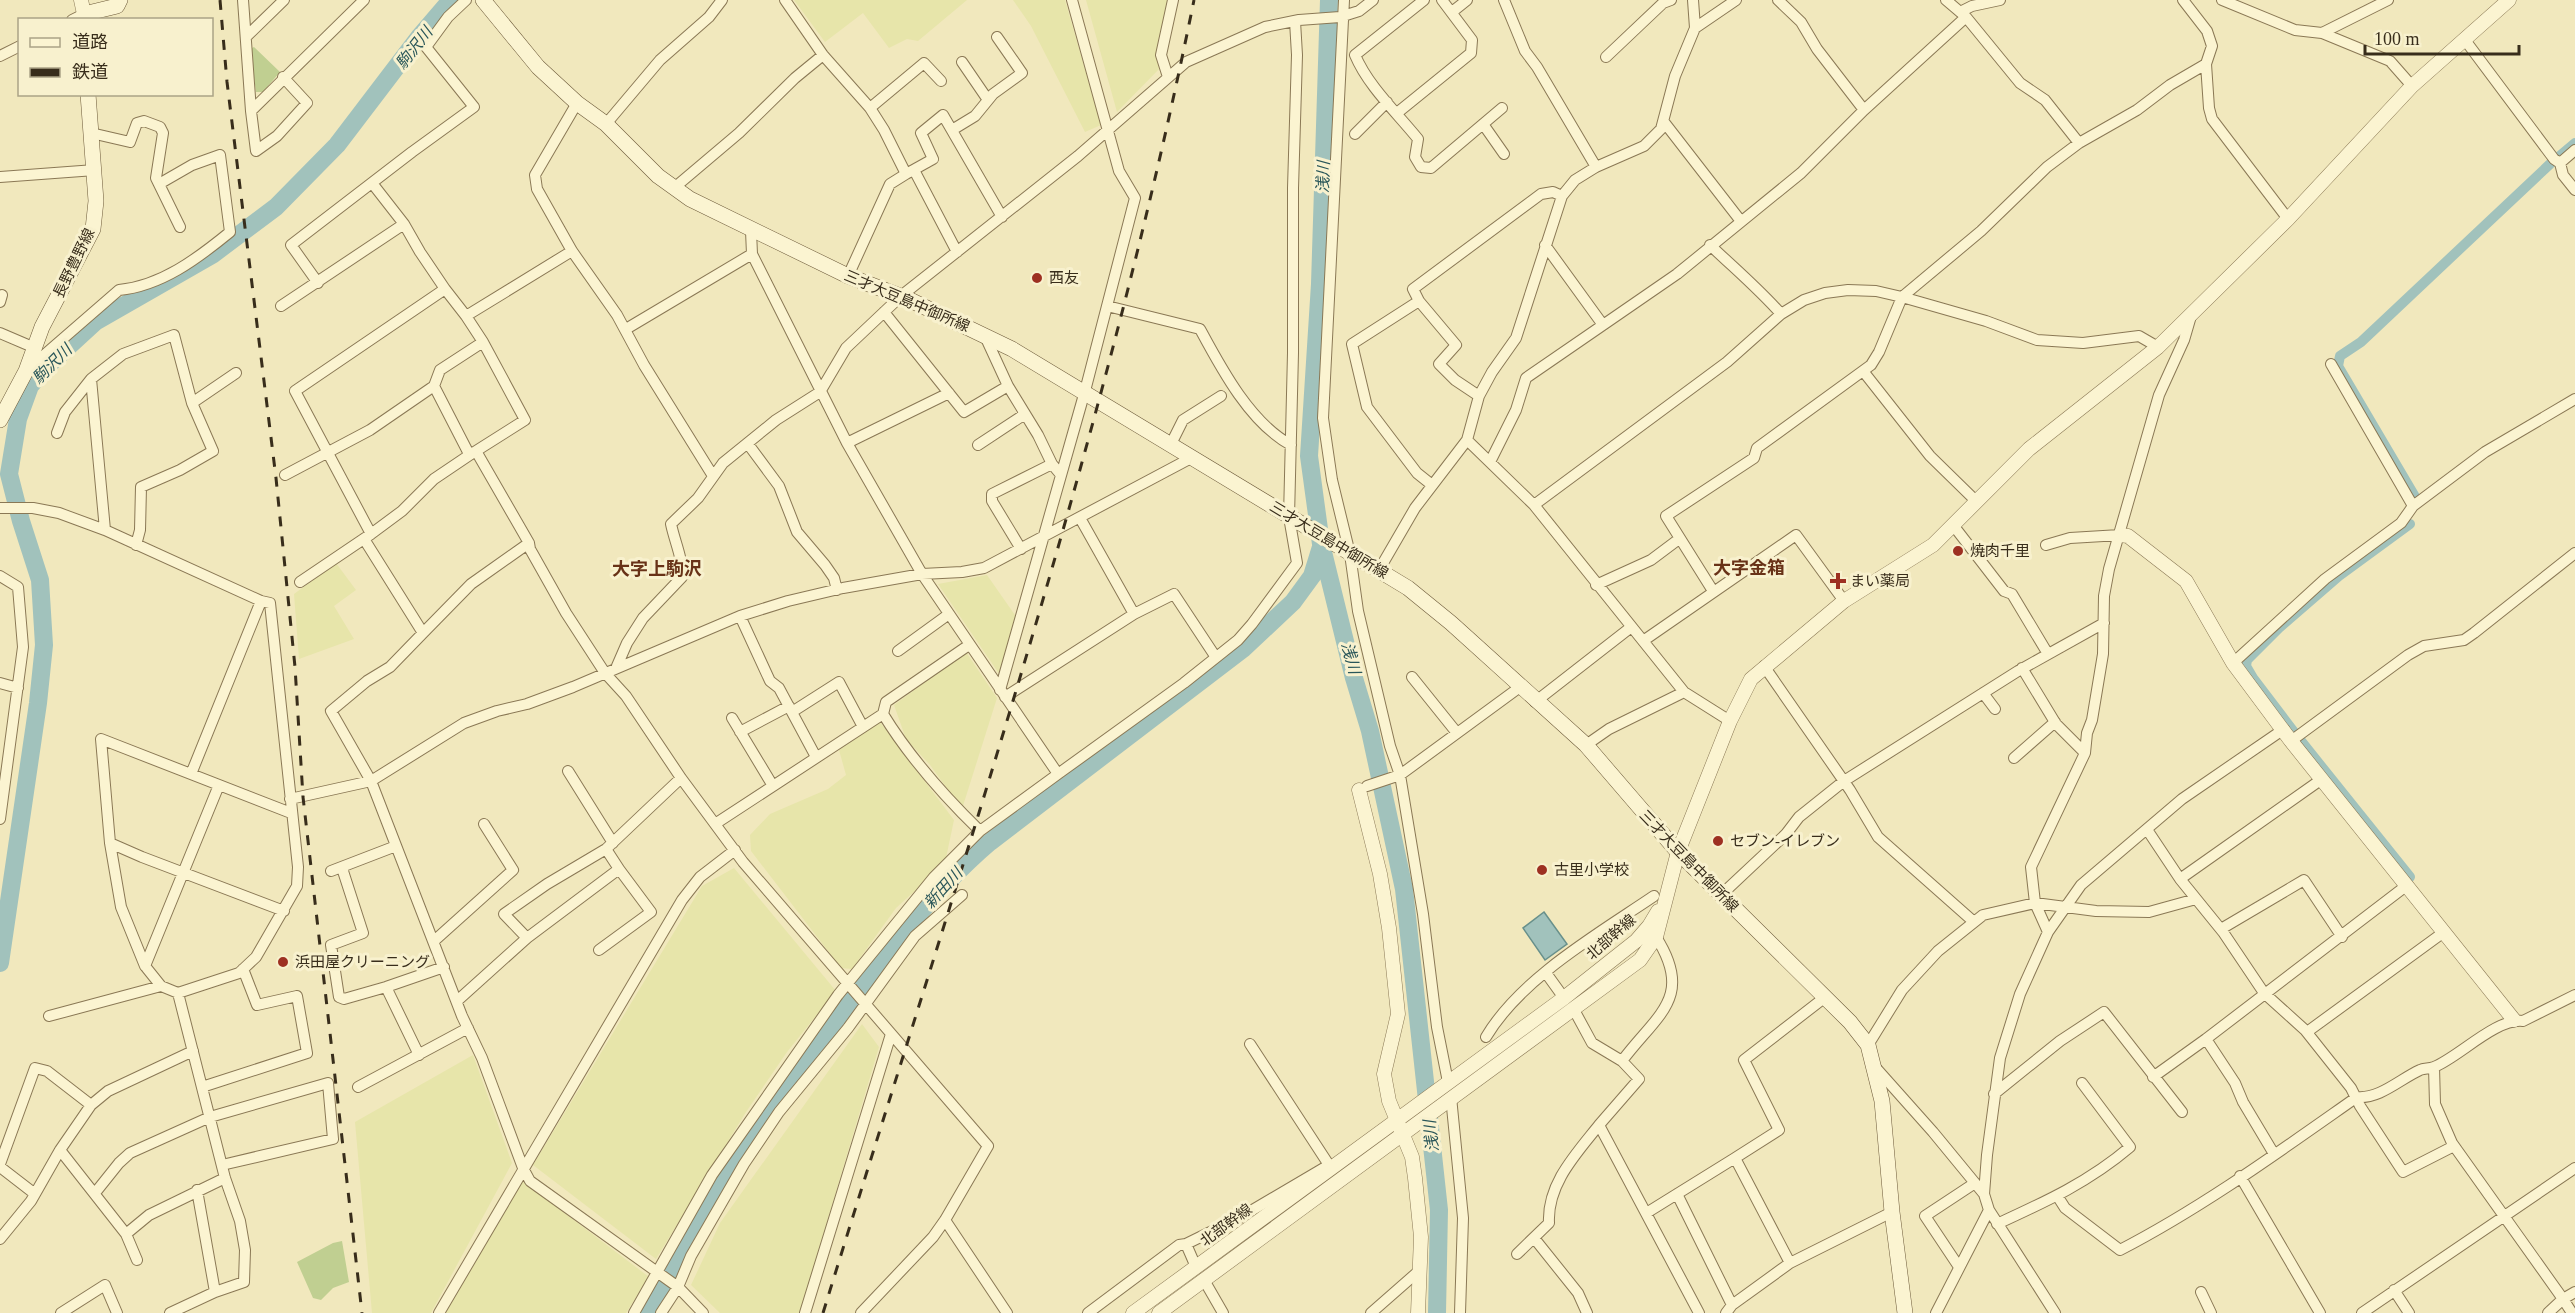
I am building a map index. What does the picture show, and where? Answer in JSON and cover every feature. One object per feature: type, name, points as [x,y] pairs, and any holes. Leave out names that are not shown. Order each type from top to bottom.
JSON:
[{"type":"main road","name":"三才大豆島中御所線","points":[[483,0],[538,68],[577,104],[606,124],[658,176],[674,188],[707,209],[751,231],[848,276],[901,296],[984,334],[1085,391],[1408,588],[1451,623],[1535,702],[1555,715],[1586,745],[1677,852],[1850,1022],[1868,1045],[1876,1068],[1882,1101],[1892,1212],[1905,1313]]},
{"type":"main road","points":[[80,13],[118,9]]},
{"type":"main road","name":"長野豊野線","points":[[0,420],[26,371],[42,327],[93,229],[96,201],[95,170],[88,96]]},
{"type":"street","points":[[243,0],[256,151],[277,136],[307,102],[284,77]]},
{"type":"street","points":[[247,36],[284,0]]},
{"type":"street","points":[[251,111],[364,0]]},
{"type":"street","points":[[318,283],[291,245],[474,107],[426,47],[448,17],[466,0]]},
{"type":"street","points":[[606,124],[660,60],[709,17],[722,0]]},
{"type":"street","points":[[785,0],[823,55],[870,108],[957,252]]},
{"type":"street","points":[[1003,693],[1135,198],[1119,171],[1072,0]]},
{"type":"street","points":[[1168,77],[1161,55],[1173,0]]},
{"type":"street","points":[[1344,0],[1323,418],[1332,480],[1358,612],[1397,775],[1423,914],[1463,1218],[1460,1313]]},
{"type":"street","points":[[617,666],[627,643],[643,618],[682,578],[683,561],[675,543],[671,524],[698,498],[723,464],[776,420],[820,392],[846,348],[901,296],[1002,217],[1186,62],[1265,27],[1297,20],[1342,16],[1359,11],[1373,0]]},
{"type":"street","points":[[1424,0],[1354,55],[1387,102],[1418,139],[1415,157],[1421,167],[1431,168],[1502,108]]},
{"type":"street","points":[[1398,113],[1471,53],[1472,40],[1442,0]]},
{"type":"street","points":[[1452,12],[1467,0]]},
{"type":"street","points":[[1504,0],[1525,51],[1537,67],[1596,167]]},
{"type":"street","points":[[1606,57],[1664,3],[1671,0]]},
{"type":"street","points":[[1379,570],[1432,485],[1467,440],[1479,396],[1492,372],[1516,338],[1562,196],[1575,180],[1596,167],[1644,146],[1661,129],[1675,76],[1695,28],[1693,0]]},
{"type":"street","points":[[1695,28],[1736,0]]},
{"type":"street","points":[[1778,0],[1801,22],[1817,49],[1864,110]]},
{"type":"street","points":[[1946,0],[1963,14],[2020,83],[2045,100],[2079,143]]},
{"type":"street","points":[[1490,462],[1516,410],[1526,378],[1677,274],[1710,244],[1801,173],[1972,6],[2000,0]]},
{"type":"street","points":[[2183,0],[2207,31],[2212,46],[2206,64],[2209,108],[2212,118],[2288,219]]},
{"type":"street","points":[[2222,0],[2295,30],[2322,33],[2390,60],[2412,86]]},
{"type":"street","points":[[2322,33],[2388,0]]},
{"type":"street","points":[[1668,887],[1677,852],[1730,721],[1751,679],[1844,601],[1933,545],[2029,448],[2158,347],[2288,219],[2412,86],[2509,0]]},
{"type":"street","points":[[634,1313],[660,1276],[712,1175],[850,986],[934,877],[980,831],[1184,683],[1215,656],[1238,640],[1297,563],[1289,517],[1297,20]]},
{"type":"street","points":[[952,130],[975,116],[988,100],[1022,73],[997,37]]},
{"type":"street","points":[[2465,40],[2558,161],[2563,175],[2575,190]]},
{"type":"street","points":[[0,56],[18,47]]},
{"type":"street","points":[[674,188],[739,133],[795,78],[823,55]]},
{"type":"street","points":[[962,62],[988,100]]},
{"type":"street","points":[[870,108],[924,63],[942,81]]},
{"type":"street","points":[[1713,591],[1666,516],[1754,458],[1757,448],[1871,365],[1879,352],[1902,297],[1989,224],[2047,167],[2079,143],[2137,110],[2170,85],[2206,64]]},
{"type":"street","points":[[1355,134],[1387,102]]},
{"type":"street","points":[[577,104],[535,175],[537,189],[572,251],[626,329],[644,365],[713,476]]},
{"type":"street","points":[[848,276],[890,184],[933,159],[921,133],[943,115],[1002,217]]},
{"type":"street","points":[[91,133],[130,142],[137,123],[144,121],[160,127],[164,133],[156,178],[180,227]]},
{"type":"street","points":[[1664,123],[1740,220]]},
{"type":"street","points":[[1484,124],[1504,154]]},
{"type":"street","points":[[2558,161],[2575,150]]},
{"type":"street","points":[[26,371],[118,290],[137,288],[172,273],[201,256],[230,232],[220,155],[192,165],[159,184]]},
{"type":"street","points":[[0,177],[95,170]]},
{"type":"street","points":[[300,582],[402,511],[434,479],[525,420],[483,342],[420,252],[404,224],[372,183]]},
{"type":"street","points":[[1479,396],[1455,380],[1439,364],[1456,345],[1419,301],[1413,290],[1541,194],[1553,192],[1562,196]]},
{"type":"street","points":[[281,306],[404,224]]},
{"type":"street","points":[[751,231],[752,254],[847,443],[922,574],[1058,774]]},
{"type":"street","points":[[1710,244],[1737,272],[1760,290],[1781,314]]},
{"type":"street","points":[[1545,245],[1603,325]]},
{"type":"street","points":[[466,316],[572,251]]},
{"type":"street","points":[[626,329],[752,254]]},
{"type":"street","points":[[423,633],[367,536],[328,451],[295,390],[446,289]]},
{"type":"street","points":[[1534,505],[1727,362],[1781,314],[1804,300],[1825,293],[1848,290],[1876,291],[1986,321],[2037,340],[2082,343],[2139,336],[2158,347]]},
{"type":"street","points":[[1419,301],[1352,344],[1367,407],[1417,473],[1432,485]]},
{"type":"street","points":[[1107,306],[1200,329],[1222,370],[1260,420],[1277,438],[1291,445]]},
{"type":"street","points":[[884,312],[964,412],[1008,386]]},
{"type":"street","points":[[2049,932],[2035,903],[2032,887],[2034,859],[2085,753],[2103,654],[2104,596],[2109,569],[2159,395],[2184,340],[2192,312]]},
{"type":"street","points":[[0,333],[35,348]]},
{"type":"street","points":[[984,334],[1008,386],[1052,464],[1061,475]]},
{"type":"street","points":[[57,433],[65,412],[91,380],[123,354],[174,335],[192,403],[213,452],[141,487],[140,530],[136,545]]},
{"type":"street","points":[[285,475],[370,430],[434,386],[440,370],[483,342]]},
{"type":"street","points":[[2331,364],[2413,506]]},
{"type":"street","points":[[1863,371],[1930,456],[1977,502]]},
{"type":"street","points":[[192,403],[236,373]]},
{"type":"street","points":[[91,380],[105,530]]},
{"type":"street","points":[[434,386],[472,453],[529,543],[530,549],[566,613],[605,673],[626,696],[681,778],[735,850],[988,1146],[933,1237],[861,1313]]},
{"type":"street","points":[[847,443],[949,393]]},
{"type":"street","points":[[1171,444],[1183,420],[1221,396]]},
{"type":"street","points":[[2233,663],[2325,579],[2401,523],[2413,506],[2485,452],[2575,399]]},
{"type":"street","points":[[978,445],[1025,414]]},
{"type":"street","points":[[1467,440],[1534,505],[1684,692],[1730,721]]},
{"type":"street","points":[[748,444],[779,486],[797,532],[834,578],[837,590]]},
{"type":"street","points":[[290,800],[372,781],[464,723],[497,711],[527,704],[740,616],[788,601],[837,590],[922,574],[962,573],[984,568],[1193,457]]},
{"type":"street","points":[[1021,549],[992,501],[992,494],[1052,464]]},
{"type":"street","points":[[5,509],[33,508],[60,513],[105,530],[261,601],[270,603],[298,867],[297,886],[256,957],[238,973],[178,993],[161,986],[146,966],[121,907],[110,843],[101,739],[291,813]]},
{"type":"street","points":[[1080,518],[1134,614]]},
{"type":"street","points":[[1953,525],[2004,591],[2012,594],[2048,654]]},
{"type":"street","points":[[1643,641],[1796,535],[1844,601]]},
{"type":"street","points":[[2046,544],[2070,538],[2128,536],[2186,581],[2233,663],[2287,735],[2406,886],[2518,1020]]},
{"type":"street","points":[[1596,585],[1651,560],[1679,539]]},
{"type":"street","points":[[529,543],[471,584],[390,667],[367,681],[331,711],[372,781],[530,1181],[675,1286],[703,1313]]},
{"type":"street","points":[[1984,1194],[1994,1094],[2000,1058],[2010,1024],[2020,994],[2049,932],[2081,885],[2148,831],[2182,799],[2287,735],[2408,655],[2424,646],[2464,640],[2575,553]]},
{"type":"street","points":[[0,576],[18,587],[22,647],[18,688],[1,793],[0,819]]},
{"type":"street","points":[[1003,693],[1134,614],[1174,594],[1215,656]]},
{"type":"street","points":[[191,774],[261,601]]},
{"type":"street","points":[[898,651],[949,614]]},
{"type":"street","points":[[740,616],[770,681],[779,688],[816,757]]},
{"type":"street","points":[[1721,895],[1786,834],[1799,817],[1844,781],[2022,668],[2104,623]]},
{"type":"street","points":[[1535,702],[1630,627]]},
{"type":"street","points":[[715,824],[883,714],[886,702],[969,645]]},
{"type":"street","points":[[1764,666],[1844,781],[1878,837],[1974,922]]},
{"type":"street","points":[[2022,668],[2055,722],[2085,753]]},
{"type":"street","points":[[1412,677],[1428,689],[1457,733]]},
{"type":"street","points":[[740,732],[790,709],[839,682],[863,727]]},
{"type":"street","points":[[0,683],[18,688]]},
{"type":"street","points":[[1418,1313],[1420,1237],[1415,1178],[1412,1157],[1402,1135],[1401,1117],[1389,1101],[1384,1074],[1398,1014],[1389,928],[1363,788],[1397,775],[1520,687]]},
{"type":"street","points":[[1586,745],[1610,729],[1684,692]]},
{"type":"street","points":[[1983,693],[1995,709]]},
{"type":"street","points":[[883,714],[909,753],[946,797],[980,831]]},
{"type":"street","points":[[732,718],[772,786]]},
{"type":"street","points":[[2014,758],[2055,722]]},
{"type":"street","points":[[568,771],[610,846],[619,869],[651,912],[599,950]]},
{"type":"street","points":[[527,938],[504,914],[547,884],[610,846],[681,778]]},
{"type":"street","points":[[2180,879],[2322,779]]},
{"type":"street","points":[[146,966],[219,785]]},
{"type":"street","points":[[434,941],[513,870],[484,824]]},
{"type":"street","points":[[2148,831],[2180,879],[2221,929],[2264,993],[2307,1032],[2357,1097],[2360,1106],[2403,1172],[2454,1146]]},
{"type":"street","points":[[110,843],[284,911]]},
{"type":"street","points":[[396,846],[337,870],[363,933],[331,945],[339,997],[344,999],[444,967]]},
{"type":"street","points":[[439,1313],[682,900],[700,877],[735,850]]},
{"type":"street","points":[[457,1001],[527,938],[619,869]]},
{"type":"street","points":[[2221,929],[2304,880],[2342,937]]},
{"type":"street","points":[[2153,1077],[2342,937],[2406,886]]},
{"type":"street","name":"北部幹線","points":[[1568,1003],[1631,969],[1647,951],[1656,937],[1668,887]]},
{"type":"street","name":"北部幹線","points":[[1133,1313],[1401,1117],[1446,1093],[1568,1003],[1642,935],[1658,911],[1668,887]]},
{"type":"street","points":[[661,1313],[744,1164],[779,1112],[848,1028],[863,1001],[915,936],[962,895]]},
{"type":"street","points":[[1485,1037],[1495,1022],[1546,973],[1654,896]]},
{"type":"street","points":[[1868,1045],[1902,990],[1938,951],[1974,922],[1992,912],[2035,903],[2096,911],[2149,912],[2196,900]]},
{"type":"street","points":[[2307,1032],[2444,932]]},
{"type":"street","points":[[1622,1061],[1637,1041],[1662,1015],[1672,995],[1666,954],[1656,937]]},
{"type":"street","points":[[202,1087],[307,1053],[297,996],[257,1005],[243,969]]},
{"type":"street","points":[[1517,1254],[1549,1223],[1555,1184],[1571,1159],[1639,1079],[1622,1061],[1592,1043],[1568,1003],[1546,973]]},
{"type":"street","points":[[49,1016],[161,986]]},
{"type":"street","points":[[386,987],[419,1054]]},
{"type":"street","points":[[170,1313],[215,1292],[244,1282],[244,1250],[240,1221],[225,1178],[178,993]]},
{"type":"street","points":[[2058,1197],[2065,1208],[2120,1250],[2162,1228],[2357,1097],[2366,1098],[2421,1070],[2434,1067],[2473,1042],[2575,995]]},
{"type":"street","points":[[1648,1212],[1779,1130],[1744,1060],[1824,998]]},
{"type":"street","points":[[1994,1094],[2060,1041],[2104,1012],[2182,1112]]},
{"type":"street","points":[[358,1087],[468,1028]]},
{"type":"street","points":[[806,1313],[891,1034]]},
{"type":"street","points":[[2206,1039],[2235,1083],[2243,1102],[2274,1154]]},
{"type":"street","points":[[1088,1313],[1164,1254],[1239,1218],[1329,1165],[1250,1044]]},
{"type":"street","points":[[0,1239],[35,1194],[60,1150],[91,1105],[108,1091],[193,1051]]},
{"type":"street","points":[[2434,1067],[2435,1104],[2441,1122],[2454,1146],[2572,1313]]},
{"type":"street","points":[[35,1194],[0,1166],[35,1068],[47,1071],[91,1105]]},
{"type":"street","points":[[1876,1068],[1984,1194],[1997,1224],[2055,1313]]},
{"type":"street","points":[[95,1193],[119,1162],[130,1154],[210,1117],[328,1083],[333,1139],[222,1165]]},
{"type":"street","points":[[1997,1224],[2058,1197],[2095,1175],[2130,1147],[2082,1083]]},
{"type":"street","name":"北部幹線","points":[[1159,1313],[1402,1135],[1446,1093]]},
{"type":"street","points":[[1599,1125],[1648,1212],[1700,1313]]},
{"type":"street","points":[[60,1150],[126,1234],[137,1260]]},
{"type":"street","points":[[1735,1158],[1790,1263]]},
{"type":"street","points":[[2362,1313],[2575,1167]]},
{"type":"street","points":[[2240,1176],[2320,1313]]},
{"type":"street","points":[[126,1234],[149,1215],[196,1190],[225,1178]]},
{"type":"street","points":[[1959,1267],[1925,1216],[1975,1183]]},
{"type":"street","points":[[196,1190],[215,1292]]},
{"type":"street","points":[[1677,1194],[1729,1309],[1790,1263],[1892,1212]]},
{"type":"street","points":[[1936,1313],[1989,1210]]},
{"type":"street","points":[[945,1220],[1007,1313]]},
{"type":"street","points":[[1534,1238],[1578,1293],[1587,1313]]},
{"type":"street","points":[[1186,1244],[1196,1267]]},
{"type":"street","points":[[1371,1313],[1420,1270]]},
{"type":"street","points":[[1204,1280],[1222,1313]]},
{"type":"street","points":[[61,1313],[105,1286],[117,1313]]},
{"type":"street","points":[[2394,1290],[2409,1313]]},
{"type":"street","points":[[2201,1292],[2211,1313]]},
{"type":"street","points":[[2548,1313],[2563,1299],[2575,1292]]},
{"type":"shaded area","points":[[794,0],[967,0],[918,41],[907,39],[889,48],[863,13],[825,42]]},
{"type":"shaded area","points":[[1013,0],[1065,0],[1101,125],[1085,132],[1031,26]]},
{"type":"shaded area","points":[[1086,0],[1175,0],[1165,63],[1117,112]]},
{"type":"shaded area","points":[[336,563],[356,590],[334,606],[354,639],[299,659],[294,594]]},
{"type":"shaded area","points":[[987,575],[1017,618],[1002,678],[938,584]]},
{"type":"shaded area","points":[[966,652],[997,698],[962,809],[930,765],[906,739],[894,705]]},
{"type":"shaded area","points":[[880,722],[954,820],[946,858],[927,880],[896,908],[852,969],[841,968],[751,851],[750,835],[770,814],[828,789],[846,775],[839,750]]},
{"type":"shaded area","points":[[734,868],[836,991],[787,1052],[746,1112],[656,1259],[533,1165],[702,886]]},
{"type":"shaded area","points":[[862,1024],[879,1047],[800,1313],[720,1313],[691,1285],[720,1223]]},
{"type":"shaded area","points":[[473,1055],[512,1163],[431,1313],[372,1313],[355,1122]]},
{"type":"shaded area","points":[[521,1180],[649,1277],[626,1313],[442,1313]]},
{"type":"green space","points":[[254,47],[280,72],[263,92],[256,92],[250,49]]},
{"type":"green space","points":[[342,1241],[349,1282],[333,1288],[321,1300],[313,1298],[297,1262],[333,1243]]},
{"type":"water","points":[[1544,912],[1567,944],[1545,960],[1523,928]]},
{"type":"waterway","name":"駒沢川","points":[[0,963],[38,703],[44,645],[40,580],[9,474],[18,419],[30,386],[46,367],[95,322],[212,255],[276,207],[337,145],[420,36],[451,0]]},
{"type":"waterway","name":"浅川","points":[[1329,0],[1320,284],[1309,456],[1321,544],[1354,678],[1370,731],[1404,889],[1439,1210],[1437,1313]]},
{"type":"waterway","points":[[2417,500],[2338,366],[2340,356],[2361,342],[2575,143]]},
{"type":"waterway","points":[[2294,732],[2253,678],[2246,666],[2247,660],[2279,628],[2339,576],[2410,524]]},
{"type":"waterway","name":"新田川","points":[[649,1313],[716,1193],[752,1137],[857,993],[919,913],[990,842],[1244,648],[1293,602],[1312,576],[1321,547]]},
{"type":"waterway","points":[[2301,741],[2410,877]]},
{"type":"railway","points":[[220,0],[227,82],[276,478],[295,667],[303,797],[362,1313]]},
{"type":"railway","points":[[823,1313],[976,824],[1072,497],[1117,332],[1158,167],[1194,0]]},
{"type":"place","name":"西友","points":[[1037,278]]},
{"type":"place","name":"焼肉千里","points":[[1958,551]]},
{"type":"place","name":"まい薬局","points":[[1838,581]]},
{"type":"place","name":"セブン-イレブン","points":[[1718,841]]},
{"type":"place","name":"古里小学校","points":[[1542,870]]},
{"type":"place","name":"浜田屋クリーニング","points":[[283,962]]},
{"type":"district","name":"大字金箱","points":[[1749,568]]},
{"type":"district","name":"大字上駒沢","points":[[657,569]]}]
